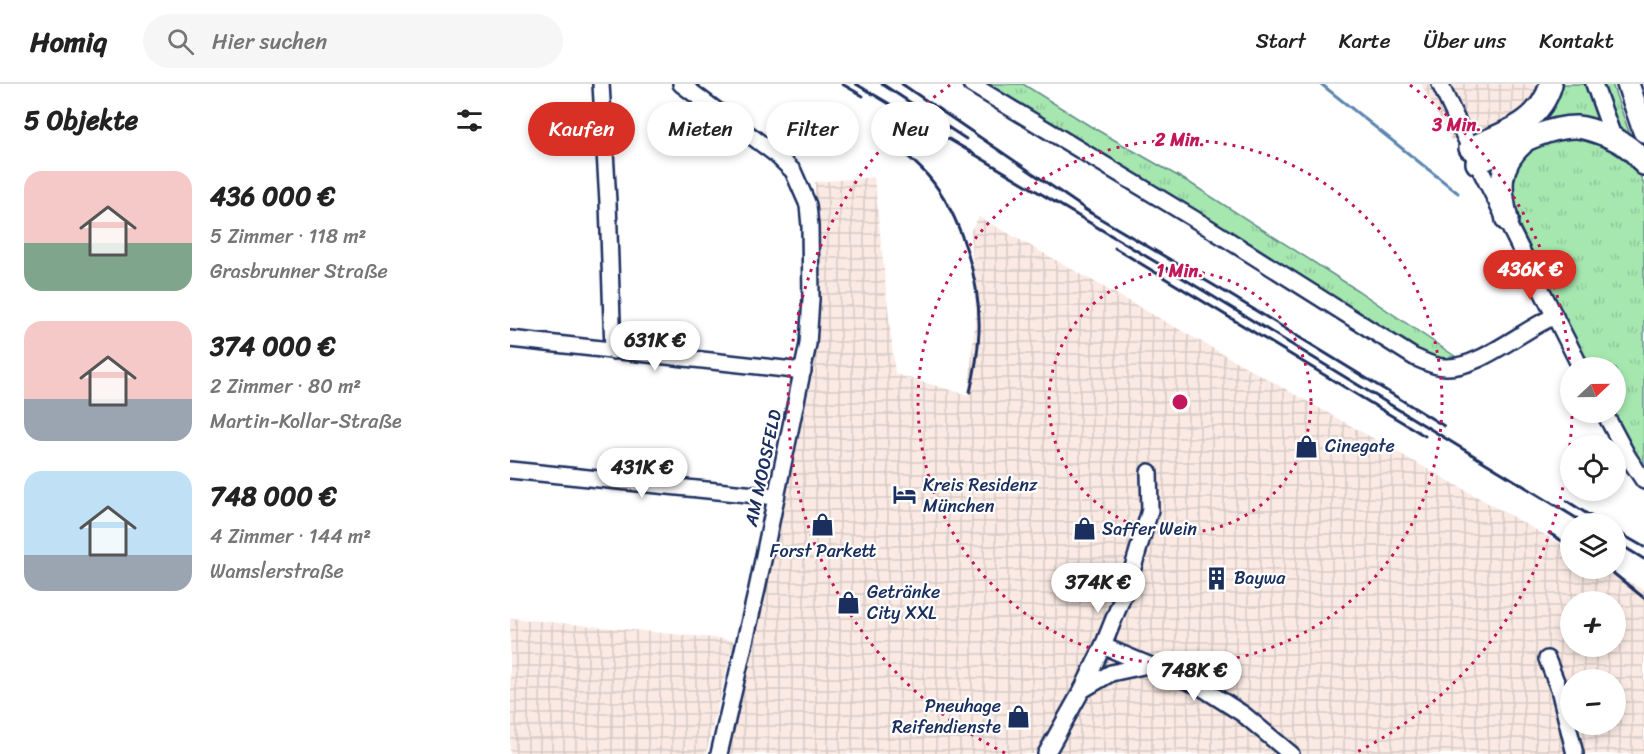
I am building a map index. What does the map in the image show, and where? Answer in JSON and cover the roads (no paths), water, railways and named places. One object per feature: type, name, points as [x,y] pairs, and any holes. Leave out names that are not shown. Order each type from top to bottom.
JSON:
[{"type":"highway","points":[[1473,155],[1526,122],[1545,102],[1551,84]]},
{"type":"highway","points":[[1628,84],[1644,131]]},
{"type":"highway","points":[[1473,155],[1525,142],[1566,128],[1586,128],[1614,139],[1636,154],[1644,164]]},
{"type":"highway","points":[[1507,220],[1502,198],[1506,163],[1525,142]]},
{"type":"street","points":[[601,84],[613,351]]},
{"type":"street","name":"AM MOOSFELD","points":[[681,84],[774,153],[794,171],[808,205],[810,328],[804,372],[719,754]]},
{"type":"street","points":[[971,84],[1209,228],[1414,357],[1436,366],[1446,368],[1467,364],[1555,316]]},
{"type":"street","points":[[1440,84],[1473,155],[1576,357]]},
{"type":"street","points":[[1594,84],[1614,139]]},
{"type":"street","points":[[510,339],[804,372]]},
{"type":"street","points":[[1610,423],[1644,481]]},
{"type":"street","points":[[510,470],[776,497]]},
{"type":"street","points":[[1046,754],[1082,690],[1103,646],[1129,581],[1150,510],[1149,472]]},
{"type":"street","points":[[1103,646],[1208,691],[1244,714],[1291,754]]},
{"type":"street","points":[[1547,659],[1560,689],[1575,754]]},
{"type":"street","points":[[1082,690],[1111,673],[1148,665]]},
{"type":"waterway","points":[[1321,84],[1458,193]]},
{"type":"railway","points":[[842,84],[863,96]]},
{"type":"railway","points":[[856,84],[1181,277],[1568,513]]},
{"type":"railway","points":[[882,84],[966,139]]},
{"type":"railway","points":[[902,84],[1091,213]]},
{"type":"railway","points":[[907,156],[928,176],[940,192],[967,250],[977,292],[979,313],[978,347],[970,392]]},
{"type":"railway","points":[[1084,209],[1232,296],[1444,426]]},
{"type":"railway","points":[[1115,248],[1425,436]]},
{"type":"railway","points":[[1567,501],[1586,513]]},
{"type":"railway","points":[[1549,533],[1560,540]]},
{"type":"railway","points":[[1626,537],[1644,547]]},
{"type":"railway","points":[[1626,548],[1644,559]]},
{"type":"railway","points":[[1621,579],[1644,598]]},
{"type":"place","name":"Cinegate","points":[[1307,446]]},
{"type":"place","name":"Kreis Residenz München","points":[[905,495]]},
{"type":"place","name":"Forst Parkett","points":[[823,525]]},
{"type":"place","name":"Saffer Wein","points":[[1084,529]]},
{"type":"place","name":"Baywa","points":[[1216,578]]},
{"type":"place","name":"Getränke City XXL","points":[[849,602]]},
{"type":"place","name":"Pneuhage Reifendienste","points":[[1019,716]]}]
